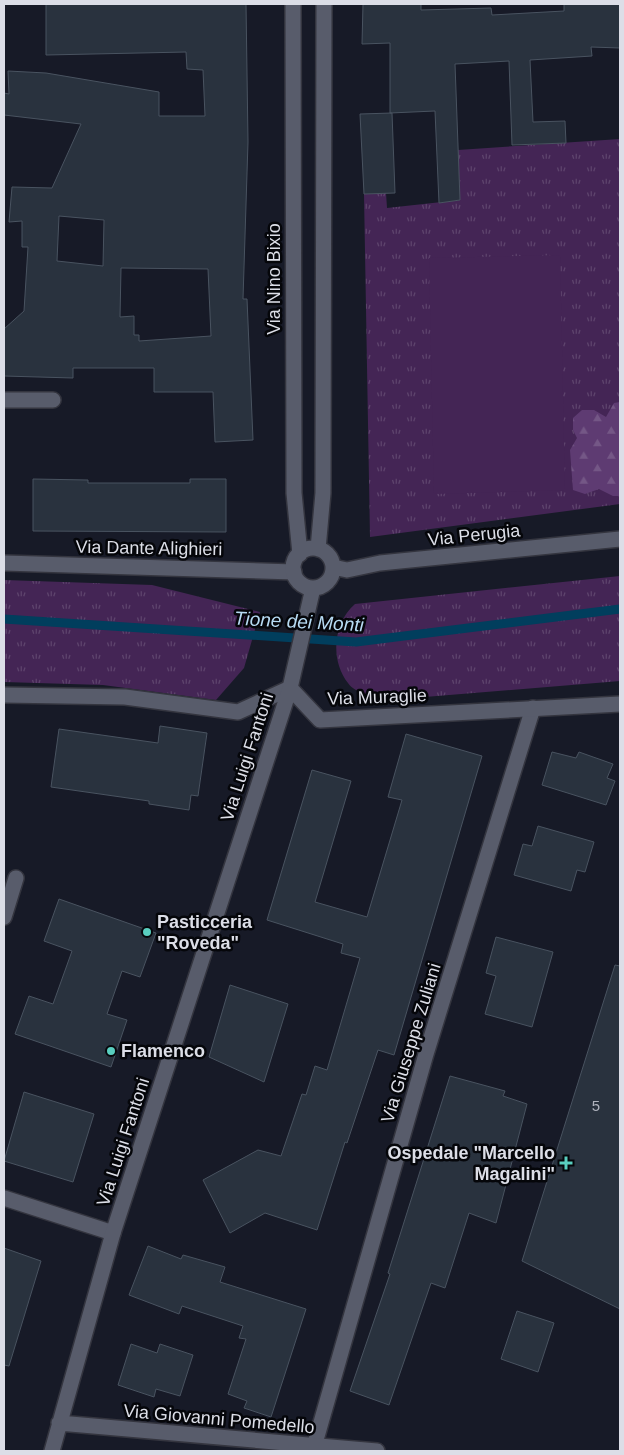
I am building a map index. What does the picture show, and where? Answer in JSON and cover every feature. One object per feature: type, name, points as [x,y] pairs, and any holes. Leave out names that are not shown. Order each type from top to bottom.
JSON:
[{"type":"street","name":"Via Nino Bixio","points":[[294,4],[294,493],[300,554]]},
{"type":"street","points":[[318,549],[323,483],[324,4]]},
{"type":"street","points":[[4,400],[53,400]]},
{"type":"street","name":"Via Perugia","points":[[333,567],[347,570],[380,563],[620,538]]},
{"type":"street","points":[[318,549],[329,555],[333,567],[330,579],[326,584],[313,588],[300,584],[294,572],[296,559],[305,550],[318,549]]},
{"type":"street","name":"Via Dante Alighieri","points":[[4,564],[294,572]]},
{"type":"street","name":"Via Luigi Fantoni","points":[[52,1451],[113,1233],[290,688],[313,588]]},
{"type":"street","points":[[4,695],[125,697],[238,712],[290,688]]},
{"type":"street","name":"Via Muraglie","points":[[290,688],[320,720],[620,704]]},
{"type":"street","name":"Via Giuseppe Zuliani","points":[[314,1446],[426,1054],[532,708]]},
{"type":"street","points":[[4,918],[16,878]]},
{"type":"street","points":[[4,1198],[113,1233]]},
{"type":"street","name":"Via Giovanni Pomedello","points":[[59,1423],[376,1451]]},
{"type":"green space","points":[[620,139],[620,504],[370,537],[364,194],[386,193],[387,208],[460,200],[458,150]]},
{"type":"green space","points":[[560,255],[565,490],[434,494],[429,258]]},
{"type":"green space","points":[[620,402],[620,496],[613,496],[599,489],[585,494],[573,490],[570,450],[577,438],[573,430],[573,418],[582,410],[594,410],[606,417],[614,403]]},
{"type":"green space","points":[[620,576],[620,681],[388,700],[351,687],[338,664],[336,642],[338,631],[342,621],[355,604]]},
{"type":"green space","points":[[4,580],[152,585],[260,612],[244,668],[216,700],[103,685],[4,682]]},
{"type":"building","points":[[46,4],[246,4],[248,142],[243,299],[247,299],[253,440],[215,442],[213,392],[154,392],[154,368],[73,368],[73,378],[4,376],[4,329],[24,311],[28,247],[22,247],[22,221],[9,222],[12,187],[52,188],[81,124],[4,115],[4,93],[9,94],[8,71],[46,73],[159,92],[159,116],[205,116],[203,70],[187,69],[186,52],[46,55]],"holes":[[[59,216],[104,220],[103,266],[57,261]],[[121,268],[208,269],[211,336],[139,341],[139,335],[134,335],[134,316],[120,317]]]},
{"type":"building","points":[[363,4],[421,4],[421,10],[491,8],[492,15],[564,11],[564,4],[620,4],[620,48],[591,47],[592,56],[530,60],[533,122],[565,121],[566,143],[512,145],[509,61],[455,64],[460,200],[439,203],[435,111],[390,113],[390,43],[362,44]]},
{"type":"building","points":[[392,113],[395,193],[364,194],[360,114]]},
{"type":"building","points":[[33,479],[88,480],[88,483],[190,483],[190,479],[226,479],[226,532],[33,531]]},
{"type":"building","points":[[160,726],[207,733],[198,796],[191,795],[189,810],[149,804],[149,801],[51,787],[59,729],[158,743]]},
{"type":"building","points":[[406,734],[482,756],[394,1055],[378,1050],[347,1143],[345,1142],[317,1230],[265,1213],[230,1233],[203,1180],[258,1150],[281,1156],[302,1094],[306,1095],[315,1066],[327,1070],[360,958],[341,953],[343,944],[267,920],[312,770],[351,781],[315,902],[367,917],[402,800],[388,797]]},
{"type":"building","points":[[552,752],[576,758],[579,752],[613,764],[607,778],[615,781],[606,805],[542,785]]},
{"type":"building","points":[[538,826],[594,842],[585,872],[577,870],[571,891],[514,875],[523,844],[532,846]]},
{"type":"building","points":[[59,899],[156,933],[140,977],[122,971],[107,1014],[127,1020],[111,1067],[15,1034],[29,996],[53,1004],[72,951],[44,941]]},
{"type":"building","points":[[496,937],[553,952],[532,1027],[485,1014],[496,976],[486,973]]},
{"type":"building","points":[[615,965],[620,966],[620,1309],[522,1261]]},
{"type":"building","points":[[230,985],[288,1004],[264,1082],[209,1057]]},
{"type":"building","points":[[450,1076],[505,1091],[503,1096],[527,1104],[496,1223],[469,1213],[445,1288],[431,1283],[389,1405],[350,1391],[390,1274],[388,1273]]},
{"type":"building","points":[[24,1092],[94,1114],[73,1182],[4,1161]]},
{"type":"building","points":[[148,1246],[181,1259],[183,1255],[225,1267],[220,1282],[306,1309],[271,1417],[244,1408],[247,1401],[228,1394],[246,1339],[239,1338],[243,1326],[182,1306],[179,1314],[129,1295]]},
{"type":"building","points":[[4,1248],[41,1261],[9,1366],[4,1365]]},
{"type":"building","points":[[517,1311],[554,1323],[538,1372],[501,1359]]},
{"type":"building","points":[[131,1344],[157,1353],[160,1344],[193,1355],[180,1396],[156,1389],[154,1397],[118,1385]]},
{"type":"waterway","name":"Tione dei Monti","points":[[4,619],[356,642],[620,609]]},
{"type":"place","name":"Pasticceria \"Roveda\"","points":[[147,932]]},
{"type":"place","name":"Flamenco","points":[[111,1051]]},
{"type":"place","name":"Ospedale \"Marcello Magalini\"","points":[[566,1163]]}]
